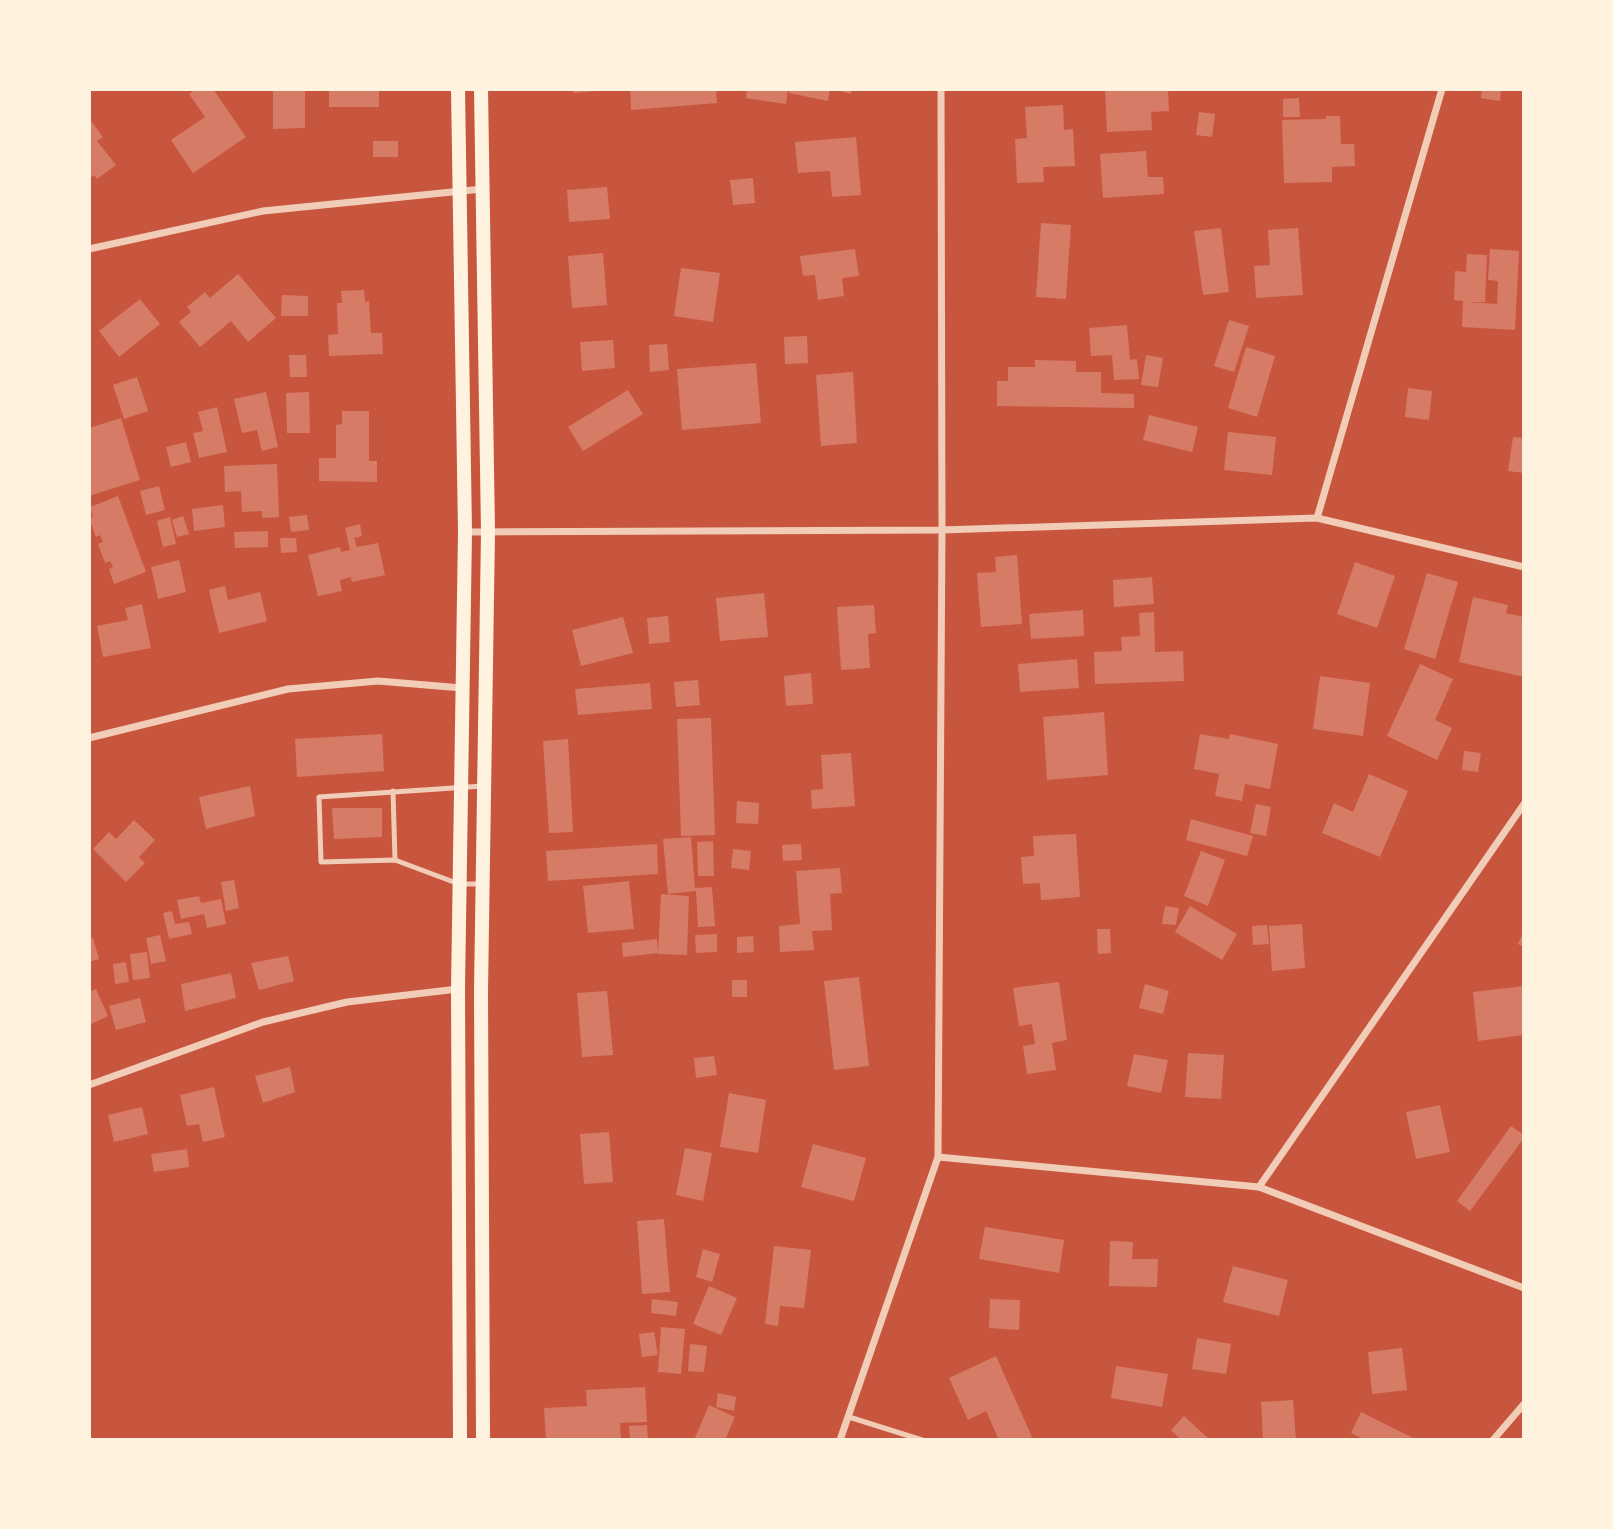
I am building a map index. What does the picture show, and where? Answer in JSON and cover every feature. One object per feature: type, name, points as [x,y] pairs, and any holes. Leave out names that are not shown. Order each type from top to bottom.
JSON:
[{"type":"main road","points":[[458,89],[465,532],[458,989],[460,1440]]},
{"type":"main road","points":[[481,89],[488,532],[482,884],[483,1440]]},
{"type":"street","points":[[840,1440],[938,1157],[942,530],[941,89]]},
{"type":"street","points":[[1317,518],[1442,89]]},
{"type":"street","points":[[89,249],[263,211],[482,190]]},
{"type":"street","points":[[465,532],[942,530],[1317,518],[1524,567]]},
{"type":"street","points":[[89,738],[288,689],[378,681],[462,688]]},
{"type":"street","points":[[1259,1187],[1524,804]]},
{"type":"street","points":[[89,1085],[263,1022],[347,1002],[458,989]]},
{"type":"street","points":[[938,1157],[1259,1187],[1524,1287]]},
{"type":"street","points":[[1493,1440],[1524,1404]]},
{"type":"lane","points":[[482,884],[459,884],[395,860],[321,862],[319,797],[483,786]]},
{"type":"lane","points":[[393,791],[395,860]]},
{"type":"lane","points":[[849,1417],[922,1440]]},
{"type":"building","points":[[196,89],[213,89],[246,137],[193,173],[171,140],[205,117],[189,94]]},
{"type":"building","points":[[273,89],[305,89],[305,128],[273,129]]},
{"type":"building","points":[[329,89],[379,89],[379,107],[329,107]]},
{"type":"building","points":[[572,89],[597,89],[597,91],[573,93]]},
{"type":"building","points":[[630,89],[716,89],[717,103],[631,110]]},
{"type":"building","points":[[747,89],[788,89],[786,104],[746,98]]},
{"type":"building","points":[[790,89],[830,89],[828,101],[789,93]]},
{"type":"building","points":[[834,89],[852,89],[851,94]]},
{"type":"building","points":[[1105,89],[1168,89],[1169,111],[1151,112],[1152,130],[1107,132]]},
{"type":"building","points":[[1482,89],[1501,89],[1500,101],[1481,98]]},
{"type":"building","points":[[1299,98],[1300,117],[1283,117],[1283,99]]},
{"type":"building","points":[[1063,105],[1064,130],[1073,129],[1075,166],[1043,167],[1044,182],[1017,183],[1015,139],[1027,138],[1025,107]]},
{"type":"building","points":[[1199,112],[1215,114],[1212,137],[1196,135]]},
{"type":"building","points":[[1326,116],[1340,116],[1341,144],[1354,144],[1355,166],[1332,167],[1332,182],[1284,183],[1282,120],[1326,119]]},
{"type":"building","points":[[91,121],[103,137],[97,141],[116,165],[97,179],[94,175],[89,179]]},
{"type":"building","points":[[856,137],[861,195],[832,197],[830,171],[798,173],[795,142]]},
{"type":"building","points":[[373,141],[398,141],[398,157],[373,157]]},
{"type":"building","points":[[1146,151],[1148,177],[1163,177],[1164,194],[1103,198],[1100,154]]},
{"type":"building","points":[[753,178],[755,203],[733,205],[730,180]]},
{"type":"building","points":[[607,187],[610,219],[569,222],[567,190]]},
{"type":"building","points":[[1041,223],[1071,225],[1066,299],[1036,297]]},
{"type":"building","points":[[1221,228],[1229,292],[1203,295],[1194,231]]},
{"type":"building","points":[[1298,228],[1303,295],[1256,298],[1254,266],[1270,265],[1268,230]]},
{"type":"building","points":[[855,249],[859,276],[842,278],[844,296],[818,300],[815,275],[803,276],[800,256]]},
{"type":"building","points":[[1490,249],[1519,251],[1515,330],[1462,327],[1463,301],[1454,300],[1455,271],[1466,272],[1467,254],[1487,255],[1485,302],[1467,302],[1497,304],[1498,281],[1488,280]]},
{"type":"building","points":[[603,253],[607,305],[572,308],[568,256]]},
{"type":"building","points":[[681,268],[720,273],[713,322],[674,316]]},
{"type":"building","points":[[238,274],[276,318],[248,342],[231,321],[200,347],[179,322],[191,312],[187,307],[205,292],[210,298]]},
{"type":"building","points":[[364,290],[365,302],[369,301],[371,333],[382,333],[383,354],[329,356],[328,335],[338,334],[337,303],[342,303],[341,291]]},
{"type":"building","points":[[282,295],[308,296],[308,316],[281,316]]},
{"type":"building","points":[[140,299],[160,324],[119,357],[99,331]]},
{"type":"building","points":[[1229,320],[1249,326],[1234,372],[1214,366]]},
{"type":"building","points":[[1127,325],[1130,360],[1137,359],[1139,379],[1114,380],[1112,355],[1091,356],[1089,328]]},
{"type":"building","points":[[807,336],[808,363],[785,364],[784,337]]},
{"type":"building","points":[[613,340],[615,368],[582,371],[580,342]]},
{"type":"building","points":[[667,344],[669,370],[650,372],[649,345]]},
{"type":"building","points":[[1246,347],[1275,356],[1257,417],[1228,408]]},
{"type":"building","points":[[289,355],[306,355],[307,377],[290,377]]},
{"type":"building","points":[[1146,355],[1163,358],[1158,387],[1141,385]]},
{"type":"building","points":[[1035,360],[1076,361],[1076,372],[1101,372],[1101,393],[1134,394],[1134,408],[997,406],[997,381],[1008,381],[1008,367],[1035,367]]},
{"type":"building","points":[[756,363],[761,423],[682,430],[677,369]]},
{"type":"building","points":[[853,372],[857,443],[821,446],[816,375]]},
{"type":"building","points":[[137,377],[148,411],[124,419],[113,385]]},
{"type":"building","points":[[1408,388],[1432,391],[1429,420],[1405,417]]},
{"type":"building","points":[[628,390],[643,414],[583,451],[568,427]]},
{"type":"building","points":[[266,392],[278,447],[262,451],[257,430],[242,433],[234,399]]},
{"type":"building","points":[[309,392],[310,433],[287,433],[286,393]]},
{"type":"building","points":[[217,407],[227,452],[199,458],[193,433],[203,431],[198,412]]},
{"type":"building","points":[[342,411],[369,411],[369,461],[377,461],[377,482],[319,481],[319,458],[336,458],[336,425],[342,424]]},
{"type":"building","points":[[1149,415],[1198,427],[1192,452],[1143,440]]},
{"type":"building","points":[[121,418],[140,480],[89,496],[89,428]]},
{"type":"building","points":[[1228,432],[1276,437],[1272,475],[1224,470]]},
{"type":"building","points":[[1513,437],[1524,438],[1524,473],[1508,471]]},
{"type":"building","points":[[186,442],[191,462],[171,467],[166,447]]},
{"type":"building","points":[[277,464],[279,517],[262,518],[262,511],[242,512],[241,491],[225,492],[224,466]]},
{"type":"building","points":[[159,486],[165,510],[146,515],[140,491]]},
{"type":"building","points":[[118,496],[146,572],[114,584],[109,569],[113,567],[110,561],[105,563],[98,544],[103,542],[100,535],[96,537],[89,518],[93,517],[90,507]]},
{"type":"building","points":[[223,505],[225,527],[194,531],[192,509]]},
{"type":"building","points":[[307,515],[309,530],[291,532],[289,517]]},
{"type":"building","points":[[183,516],[189,534],[177,537],[172,520]]},
{"type":"building","points":[[170,517],[176,544],[163,547],[157,521]]},
{"type":"building","points":[[360,524],[362,536],[354,538],[357,547],[378,543],[385,575],[352,582],[351,577],[340,580],[342,591],[318,596],[308,555],[340,547],[341,552],[350,550],[345,528]]},
{"type":"building","points":[[268,531],[268,547],[235,548],[234,532]]},
{"type":"building","points":[[280,538],[296,538],[297,552],[281,553]]},
{"type":"building","points":[[1017,555],[1022,624],[981,627],[977,573],[996,572],[995,557]]},
{"type":"building","points":[[179,560],[186,592],[158,599],[151,567]]},
{"type":"building","points":[[1355,562],[1395,576],[1377,628],[1337,614]]},
{"type":"building","points":[[1427,573],[1458,582],[1435,659],[1404,649]]},
{"type":"building","points":[[1152,577],[1154,604],[1114,607],[1113,580]]},
{"type":"building","points":[[225,586],[228,600],[260,592],[267,621],[219,633],[209,590]]},
{"type":"building","points":[[764,593],[768,637],[720,641],[716,598]]},
{"type":"building","points":[[1473,597],[1508,605],[1506,613],[1524,617],[1524,677],[1459,662]]},
{"type":"building","points":[[142,604],[151,648],[103,657],[97,626],[128,620],[125,608]]},
{"type":"building","points":[[874,605],[876,633],[868,634],[870,668],[841,670],[837,607]]},
{"type":"building","points":[[1083,610],[1084,636],[1031,639],[1029,614]]},
{"type":"building","points":[[1154,612],[1155,652],[1183,651],[1184,681],[1095,684],[1094,652],[1122,651],[1121,637],[1140,636],[1139,613]]},
{"type":"building","points":[[668,616],[670,642],[649,644],[647,618]]},
{"type":"building","points":[[623,617],[633,653],[581,666],[572,630]]},
{"type":"building","points":[[1077,659],[1079,688],[1020,692],[1018,664]]},
{"type":"building","points":[[1420,664],[1453,679],[1435,720],[1452,728],[1437,760],[1387,736]]},
{"type":"building","points":[[811,673],[813,704],[786,706],[784,676]]},
{"type":"building","points":[[1320,676],[1370,683],[1363,736],[1313,729]]},
{"type":"building","points":[[698,680],[700,705],[676,707],[674,682]]},
{"type":"building","points":[[650,683],[652,709],[578,715],[575,689]]},
{"type":"building","points":[[1104,712],[1108,775],[1047,780],[1043,717]]},
{"type":"building","points":[[711,718],[715,835],[681,836],[677,719]]},
{"type":"building","points":[[382,734],[384,771],[297,777],[295,739]]},
{"type":"building","points":[[1200,734],[1229,739],[1230,734],[1278,744],[1270,789],[1245,784],[1242,801],[1215,796],[1219,774],[1194,769]]},
{"type":"building","points":[[568,739],[573,832],[549,833],[543,741]]},
{"type":"building","points":[[1464,751],[1481,753],[1478,772],[1462,770]]},
{"type":"building","points":[[851,753],[855,806],[812,809],[811,790],[823,789],[821,755]]},
{"type":"building","points":[[1369,774],[1408,791],[1380,857],[1322,833],[1334,803],[1353,812]]},
{"type":"building","points":[[250,786],[255,816],[206,829],[199,797]]},
{"type":"building","points":[[737,801],[759,803],[758,824],[736,823]]},
{"type":"building","points":[[1256,804],[1271,807],[1266,836],[1250,833]]},
{"type":"building","points":[[332,808],[382,808],[382,837],[334,839]]},
{"type":"building","points":[[1191,819],[1253,836],[1247,856],[1186,840]]},
{"type":"building","points":[[134,820],[155,840],[139,857],[145,863],[126,882],[93,849],[109,832],[116,839]]},
{"type":"building","points":[[1076,834],[1080,897],[1041,900],[1040,883],[1023,884],[1021,857],[1034,856],[1033,836]]},
{"type":"building","points":[[691,837],[695,888],[712,887],[715,926],[698,927],[696,891],[668,894],[663,839]]},
{"type":"building","points":[[713,841],[714,876],[698,876],[697,842]]},
{"type":"building","points":[[657,844],[658,874],[548,881],[546,851]]},
{"type":"building","points":[[801,844],[802,860],[783,861],[782,845]]},
{"type":"building","points":[[733,849],[751,851],[749,870],[731,868]]},
{"type":"building","points":[[1201,851],[1225,860],[1208,906],[1184,896]]},
{"type":"building","points":[[840,868],[842,893],[830,894],[832,930],[812,931],[814,950],[780,952],[779,926],[800,924],[796,871]]},
{"type":"building","points":[[234,880],[239,908],[226,911],[221,882]]},
{"type":"building","points":[[629,881],[634,929],[588,933],[583,886]]},
{"type":"building","points":[[661,894],[689,896],[687,955],[658,954]]},
{"type":"building","points":[[199,896],[201,903],[221,899],[226,924],[207,928],[204,914],[181,919],[177,900]]},
{"type":"building","points":[[1165,906],[1179,908],[1176,925],[1162,924]]},
{"type":"building","points":[[1190,906],[1237,934],[1222,960],[1175,932]]},
{"type":"building","points":[[172,911],[175,924],[189,922],[192,934],[169,939],[163,913]]},
{"type":"building","points":[[1302,924],[1305,968],[1272,971],[1269,926]]},
{"type":"building","points":[[1267,925],[1269,944],[1253,945],[1252,926]]},
{"type":"building","points":[[1097,929],[1110,929],[1111,953],[1098,954]]},
{"type":"building","points":[[1524,930],[1524,947],[1518,944]]},
{"type":"building","points":[[717,934],[717,952],[696,953],[695,935]]},
{"type":"building","points":[[160,935],[166,961],[151,964],[146,938]]},
{"type":"building","points":[[753,936],[754,952],[737,953],[737,937]]},
{"type":"building","points":[[93,938],[99,959],[89,962],[89,939]]},
{"type":"building","points":[[657,939],[658,953],[623,957],[622,943]]},
{"type":"building","points":[[147,952],[150,978],[133,980],[130,954]]},
{"type":"building","points":[[288,956],[294,981],[259,990],[251,963]]},
{"type":"building","points":[[126,962],[129,982],[115,984],[113,964]]},
{"type":"building","points":[[231,973],[236,998],[185,1011],[181,984]]},
{"type":"building","points":[[859,977],[869,1066],[834,1070],[824,981]]},
{"type":"building","points":[[732,980],[747,980],[747,997],[732,997]]},
{"type":"building","points":[[1059,982],[1067,1040],[1052,1043],[1056,1070],[1027,1074],[1023,1046],[1035,1044],[1032,1024],[1019,1026],[1013,988]]},
{"type":"building","points":[[1145,984],[1169,991],[1163,1014],[1139,1008]]},
{"type":"building","points":[[1524,986],[1524,1035],[1478,1041],[1473,992]]},
{"type":"building","points":[[96,989],[108,1016],[91,1024],[89,992]]},
{"type":"building","points":[[607,991],[613,1055],[582,1057],[577,993]]},
{"type":"building","points":[[140,998],[146,1022],[116,1030],[109,1006]]},
{"type":"building","points":[[1188,1053],[1224,1055],[1221,1099],[1185,1097]]},
{"type":"building","points":[[1134,1054],[1168,1060],[1161,1093],[1127,1086]]},
{"type":"building","points":[[714,1056],[717,1075],[696,1078],[694,1058]]},
{"type":"building","points":[[290,1067],[295,1092],[263,1103],[255,1076]]},
{"type":"building","points":[[214,1087],[225,1137],[203,1142],[199,1124],[187,1126],[180,1095]]},
{"type":"building","points":[[729,1093],[766,1100],[758,1153],[720,1147]]},
{"type":"building","points":[[1440,1105],[1450,1152],[1416,1159],[1406,1112]]},
{"type":"building","points":[[142,1107],[148,1134],[114,1142],[108,1115]]},
{"type":"building","points":[[1511,1126],[1524,1135],[1524,1138],[1470,1211],[1457,1201]]},
{"type":"building","points":[[609,1132],[613,1182],[584,1184],[580,1134]]},
{"type":"building","points":[[813,1144],[866,1158],[854,1201],[801,1187]]},
{"type":"building","points":[[685,1148],[712,1153],[703,1201],[676,1195]]},
{"type":"building","points":[[187,1149],[189,1167],[154,1172],[151,1154]]},
{"type":"building","points":[[664,1219],[670,1292],[642,1294],[637,1221]]},
{"type":"building","points":[[985,1227],[1064,1240],[1059,1273],[979,1259]]},
{"type":"building","points":[[1110,1241],[1133,1242],[1132,1259],[1158,1259],[1157,1287],[1109,1286]]},
{"type":"building","points":[[774,1246],[811,1250],[804,1308],[780,1306],[778,1326],[765,1324]]},
{"type":"building","points":[[703,1249],[720,1254],[712,1282],[696,1277]]},
{"type":"building","points":[[1233,1266],[1288,1280],[1279,1316],[1223,1302]]},
{"type":"building","points":[[709,1286],[737,1298],[721,1335],[693,1324]]},
{"type":"building","points":[[652,1299],[678,1302],[676,1316],[651,1313]]},
{"type":"building","points":[[990,1299],[1020,1300],[1019,1330],[989,1328]]},
{"type":"building","points":[[661,1327],[685,1329],[681,1374],[658,1372]]},
{"type":"building","points":[[654,1332],[658,1355],[642,1357],[639,1334]]},
{"type":"building","points":[[1197,1338],[1231,1344],[1226,1374],[1192,1369]]},
{"type":"building","points":[[690,1344],[707,1346],[704,1372],[688,1371]]},
{"type":"building","points":[[1402,1348],[1407,1390],[1372,1394],[1368,1352]]},
{"type":"building","points":[[996,1356],[1032,1437],[1025,1440],[999,1440],[986,1411],[968,1420],[949,1378]]},
{"type":"building","points":[[1116,1366],[1168,1374],[1162,1407],[1111,1398]]},
{"type":"building","points":[[645,1387],[647,1422],[620,1423],[621,1440],[546,1440],[544,1408],[587,1406],[586,1390]]},
{"type":"building","points":[[718,1393],[736,1397],[734,1411],[716,1407]]},
{"type":"building","points":[[1293,1400],[1296,1440],[1263,1440],[1261,1402]]},
{"type":"building","points":[[709,1405],[735,1417],[725,1440],[694,1440]]},
{"type":"building","points":[[1361,1412],[1417,1440],[1365,1440],[1351,1433]]},
{"type":"building","points":[[1184,1416],[1210,1440],[1181,1440],[1171,1430]]},
{"type":"building","points":[[647,1425],[648,1440],[630,1440],[629,1426]]}]
